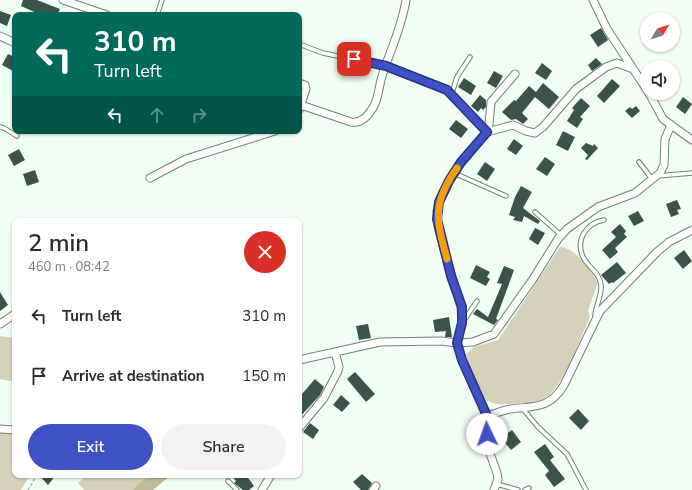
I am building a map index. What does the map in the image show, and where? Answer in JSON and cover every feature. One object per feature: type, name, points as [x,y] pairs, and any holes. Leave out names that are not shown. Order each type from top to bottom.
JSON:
[{"type":"street","points":[[302,109],[351,122],[358,122],[366,117],[374,106],[386,66],[400,29],[406,0]]},
{"type":"street","points":[[592,0],[607,29],[640,80]]},
{"type":"street","points":[[67,1],[98,12]]},
{"type":"street","points":[[0,36],[12,42]]},
{"type":"street","points":[[487,132],[513,125],[535,133],[548,123],[576,89],[606,67],[617,63],[633,69]]},
{"type":"street","points":[[386,66],[452,93],[487,132]]},
{"type":"street","points":[[495,487],[497,473],[487,445],[487,416],[462,360],[457,343],[462,323],[460,300],[451,276],[437,219],[439,202],[454,172],[487,132],[491,102],[515,74]]},
{"type":"street","points":[[302,85],[306,87],[302,101]]},
{"type":"street","points":[[653,100],[663,119],[692,140]]},
{"type":"street","points":[[302,359],[380,342],[441,341],[457,343],[484,339],[497,332],[561,235],[598,207],[634,193],[654,178],[664,165],[664,145],[671,126]]},
{"type":"street","points":[[150,178],[191,157],[265,134]]},
{"type":"street","points":[[487,416],[512,409],[540,406],[551,400],[561,391],[596,317],[657,252],[675,239],[692,230]]},
{"type":"street","points":[[0,324],[12,316]]},
{"type":"street","points":[[302,424],[324,398],[338,371],[339,367],[335,352]]},
{"type":"street","points":[[0,429],[12,430]]},
{"type":"street","points":[[262,490],[269,478]]},
{"type":"lane","points":[[158,12],[162,0]]},
{"type":"lane","points":[[302,45],[322,53],[386,66]]},
{"type":"lane","points":[[452,93],[457,77],[470,57]]},
{"type":"lane","points":[[0,127],[12,133]]},
{"type":"lane","points":[[639,162],[654,178],[692,173]]},
{"type":"lane","points":[[454,172],[506,196]]},
{"type":"lane","points":[[535,212],[561,235]]},
{"type":"lane","points":[[596,317],[596,304],[601,284],[594,270],[583,258],[581,244],[585,230],[596,222],[604,220]]},
{"type":"lane","points":[[462,323],[477,301]]},
{"type":"lane","points":[[523,409],[538,427],[567,454],[586,490]]},
{"type":"lane","points":[[228,481],[236,490]]},
{"type":"lane","points":[[495,487],[518,490]]},
{"type":"lane","points":[[525,490],[529,488]]},
{"type":"path","points":[[28,490],[35,478]]},
{"type":"shaded area","points":[[560,247],[566,248],[577,255],[598,282],[588,311],[590,317],[576,350],[564,375],[550,394],[543,399],[513,404],[497,404],[487,401],[484,398],[469,366],[466,354],[474,347],[498,340]]},
{"type":"shaded area","points":[[0,336],[12,338],[12,381],[0,379]]},
{"type":"shaded area","points":[[0,432],[12,433],[12,478],[28,478],[21,490],[0,490]]},
{"type":"shaded area","points":[[84,478],[146,478],[133,490],[84,490],[78,483]]},
{"type":"shaded area","points":[[146,478],[167,478],[153,490],[133,490]]},
{"type":"building","points":[[23,0],[37,0],[60,9],[58,12],[34,12],[21,6]]},
{"type":"building","points":[[0,11],[11,15],[7,26],[0,23]]},
{"type":"building","points":[[601,28],[608,40],[598,47],[590,35]]},
{"type":"building","points":[[8,54],[12,56],[12,70],[2,65]]},
{"type":"building","points":[[596,58],[602,64],[592,71],[588,65]]},
{"type":"building","points":[[542,63],[552,71],[546,80],[535,73]]},
{"type":"building","points":[[494,71],[503,76],[496,88],[487,83]]},
{"type":"building","points":[[464,78],[476,86],[471,95],[458,87]]},
{"type":"building","points":[[612,79],[620,86],[604,103],[597,96]]},
{"type":"building","points":[[543,83],[559,97],[549,109],[535,97],[522,113],[528,119],[523,124],[516,119],[511,120],[502,112],[514,100],[516,101],[529,86],[536,92]]},
{"type":"building","points":[[480,95],[486,100],[486,107],[483,110],[481,108],[478,112],[471,106]]},
{"type":"building","points":[[683,97],[692,104],[685,114],[676,107]]},
{"type":"building","points":[[581,98],[590,106],[580,117],[583,119],[577,128],[567,121],[574,110],[572,108]]},
{"type":"building","points":[[636,106],[640,111],[632,118],[625,111],[630,107],[632,109]]},
{"type":"building","points":[[456,120],[468,129],[461,138],[449,129]]},
{"type":"building","points":[[563,131],[575,137],[568,151],[556,145]]},
{"type":"building","points":[[514,139],[523,146],[516,155],[507,149]]},
{"type":"building","points":[[586,143],[593,146],[594,144],[598,148],[587,160],[585,159],[588,155],[581,148]]},
{"type":"building","points":[[19,149],[25,160],[14,166],[8,155]]},
{"type":"building","points":[[545,157],[555,164],[547,176],[536,169]]},
{"type":"building","points":[[485,162],[495,169],[487,181],[477,174]]},
{"type":"building","points":[[35,170],[39,182],[27,186],[23,174]]},
{"type":"building","points":[[521,186],[532,192],[523,208],[540,221],[538,224],[524,216],[522,222],[513,220],[515,217],[509,215],[515,197]]},
{"type":"building","points":[[677,200],[681,209],[677,210],[679,214],[671,217],[666,204]]},
{"type":"building","points":[[638,211],[644,221],[634,226],[628,216]]},
{"type":"building","points":[[620,224],[626,231],[624,234],[627,237],[615,248],[618,252],[610,259],[602,250],[616,237],[611,232]]},
{"type":"building","points":[[535,228],[545,233],[538,245],[529,239]]},
{"type":"building","points":[[684,250],[692,261],[683,269],[674,258]]},
{"type":"building","points":[[617,262],[626,273],[613,283],[612,282],[609,284],[601,275]]},
{"type":"building","points":[[476,265],[490,272],[487,277],[490,279],[486,286],[470,278]]},
{"type":"building","points":[[504,266],[514,270],[496,319],[498,320],[494,325],[473,314],[477,309],[488,317],[502,284],[497,283]]},
{"type":"building","points":[[0,292],[8,305],[0,311]]},
{"type":"building","points":[[449,317],[452,337],[445,337],[446,331],[435,332],[433,320]]},
{"type":"building","points":[[368,324],[371,338],[359,340],[356,326]]},
{"type":"building","points":[[355,372],[375,394],[366,402],[347,379]]},
{"type":"building","points":[[315,379],[324,387],[320,395],[302,415],[302,394]]},
{"type":"building","points":[[341,395],[350,403],[342,412],[333,405]]},
{"type":"building","points":[[578,409],[589,421],[581,430],[569,418]]},
{"type":"building","points":[[310,423],[319,430],[313,439],[303,432]]},
{"type":"building","points":[[512,430],[521,442],[511,450],[501,438]]},
{"type":"building","points":[[545,444],[554,457],[550,460],[565,479],[554,487],[545,475],[549,471],[534,452]]},
{"type":"building","points":[[362,474],[372,483],[368,490],[361,490],[353,482]]},
{"type":"building","points":[[42,478],[54,478],[48,485]]},
{"type":"building","points":[[234,478],[248,478],[254,486],[249,490],[243,490],[234,483],[236,481]]},
{"type":"slow traffic","points":[[447,259],[438,226],[437,211],[443,192],[457,168]]},
{"type":"route","points":[[354,59],[386,66],[447,90],[457,98],[470,115],[487,132],[454,172],[439,202],[437,219],[451,276],[462,307],[462,323],[457,343],[462,360],[487,416],[487,434]]}]
